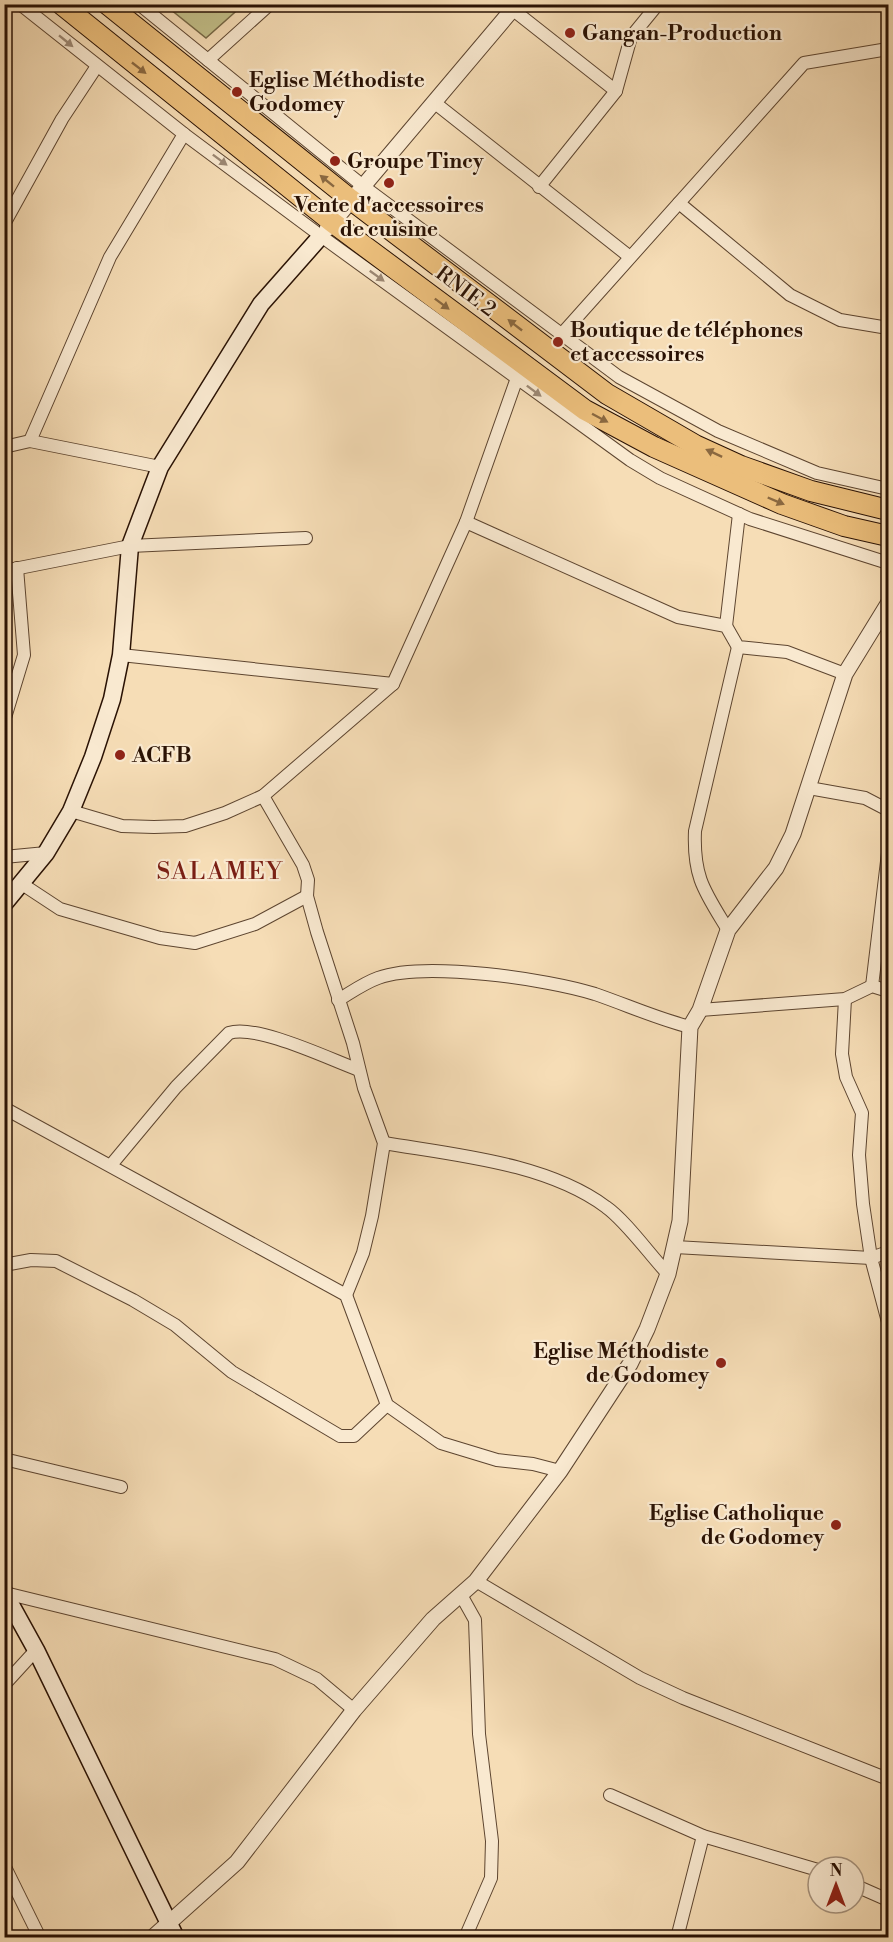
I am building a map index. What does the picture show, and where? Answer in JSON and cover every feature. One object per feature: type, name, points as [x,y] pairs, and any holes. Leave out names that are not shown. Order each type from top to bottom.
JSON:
[{"type":"highway","name":"RNIE 2","points":[[61,4],[327,229],[585,410],[654,447],[782,504],[844,526],[888,536]]},
{"type":"highway","name":"RNIE 2","points":[[107,4],[357,193],[583,378],[647,419],[741,466],[811,491],[888,510]]},
{"type":"main road","points":[[4,904],[46,853],[71,811],[112,699],[121,655],[130,546],[160,467],[261,304],[327,229]]},
{"type":"main road","points":[[5,1593],[36,1650],[173,1931]]},
{"type":"street","points":[[20,4],[184,134],[327,229],[517,378],[630,460],[660,478],[739,514],[800,537],[888,563]]},
{"type":"street","points":[[139,4],[208,60],[357,193],[619,377],[718,431],[817,473],[888,489]]},
{"type":"street","points":[[208,60],[270,4]]},
{"type":"street","points":[[539,187],[616,91],[631,37],[658,4]]},
{"type":"street","points":[[327,229],[514,7],[616,91]]},
{"type":"street","points":[[561,335],[804,63],[888,49]]},
{"type":"street","points":[[4,224],[62,119],[97,66]]},
{"type":"street","points":[[435,103],[630,257]]},
{"type":"street","points":[[30,441],[111,257],[184,134]]},
{"type":"street","points":[[679,203],[790,295],[840,320],[888,328]]},
{"type":"street","points":[[71,811],[122,826],[184,825],[225,813],[263,796],[393,684],[466,522],[517,378]]},
{"type":"street","points":[[4,447],[30,441],[160,467]]},
{"type":"street","points":[[728,930],[700,884],[694,859],[694,841],[738,647],[726,626],[739,514]]},
{"type":"street","points":[[466,522],[678,617],[726,626]]},
{"type":"street","points":[[4,721],[24,655],[10,570],[130,546],[306,538]]},
{"type":"street","points":[[152,1938],[173,1931],[237,1862],[354,1710],[433,1619],[476,1581],[560,1471],[630,1364],[647,1329],[668,1274],[680,1221],[690,1027],[700,1010],[728,930],[776,868],[793,834],[845,674],[888,604]]},
{"type":"street","points":[[738,647],[787,652],[845,674]]},
{"type":"street","points":[[121,655],[393,684]]},
{"type":"street","points":[[809,788],[865,798],[888,810]]},
{"type":"street","points":[[263,796],[303,865],[308,880],[307,896],[359,1070],[384,1143],[368,1235],[346,1295],[387,1405],[441,1443],[497,1460],[533,1464],[560,1471]]},
{"type":"street","points":[[4,857],[46,853]]},
{"type":"street","points":[[872,986],[888,853]]},
{"type":"street","points":[[22,884],[60,909],[160,938],[195,943],[255,924],[307,896]]},
{"type":"street","points":[[338,1000],[378,978],[398,974],[419,972],[515,977],[594,994],[690,1027]]},
{"type":"street","points":[[700,1010],[845,999],[872,986],[888,991]]},
{"type":"street","points":[[845,999],[843,1054],[846,1077],[862,1113],[859,1167],[871,1258],[888,1322]]},
{"type":"street","points":[[111,1165],[176,1087],[229,1033],[239,1030],[261,1034],[359,1070]]},
{"type":"street","points":[[4,1108],[346,1295]]},
{"type":"street","points":[[384,1143],[501,1162],[586,1194],[608,1208],[668,1274]]},
{"type":"street","points":[[675,1247],[871,1258],[888,1252]]},
{"type":"street","points":[[4,1265],[31,1260],[56,1261],[133,1300],[175,1325],[232,1372],[340,1436],[354,1436],[387,1405]]},
{"type":"street","points":[[4,1459],[121,1487]]},
{"type":"street","points":[[476,1581],[640,1678],[683,1698],[888,1779]]},
{"type":"street","points":[[5,1593],[274,1659],[316,1679],[354,1710]]},
{"type":"street","points":[[461,1595],[475,1620],[479,1734],[492,1841],[490,1878],[465,1938]]},
{"type":"street","points":[[4,1685],[36,1650]]},
{"type":"street","points":[[610,1794],[703,1836],[806,1866]]},
{"type":"street","points":[[677,1938],[703,1836]]},
{"type":"street","points":[[4,1864],[40,1938]]},
{"type":"street","points":[[866,1890],[888,1900]]},
{"type":"shaded area","points":[[165,5],[243,5],[206,38]]},
{"type":"place","name":"Gangan-Production","points":[[570,33]]},
{"type":"place","name":"Eglise Méthodiste Godomey","points":[[237,92]]},
{"type":"place","name":"Groupe Tincy","points":[[335,161]]},
{"type":"place","name":"Vente d'accessoires de cuisine","points":[[389,183]]},
{"type":"place","name":"Boutique de téléphones et accessoires","points":[[558,342]]},
{"type":"place","name":"ACFB","points":[[120,755]]},
{"type":"place","name":"Eglise Méthodiste de Godomey","points":[[721,1363]]},
{"type":"place","name":"Eglise Catholique de Godomey","points":[[836,1525]]},
{"type":"district","name":"SALAMEY","points":[[220,871]]}]
